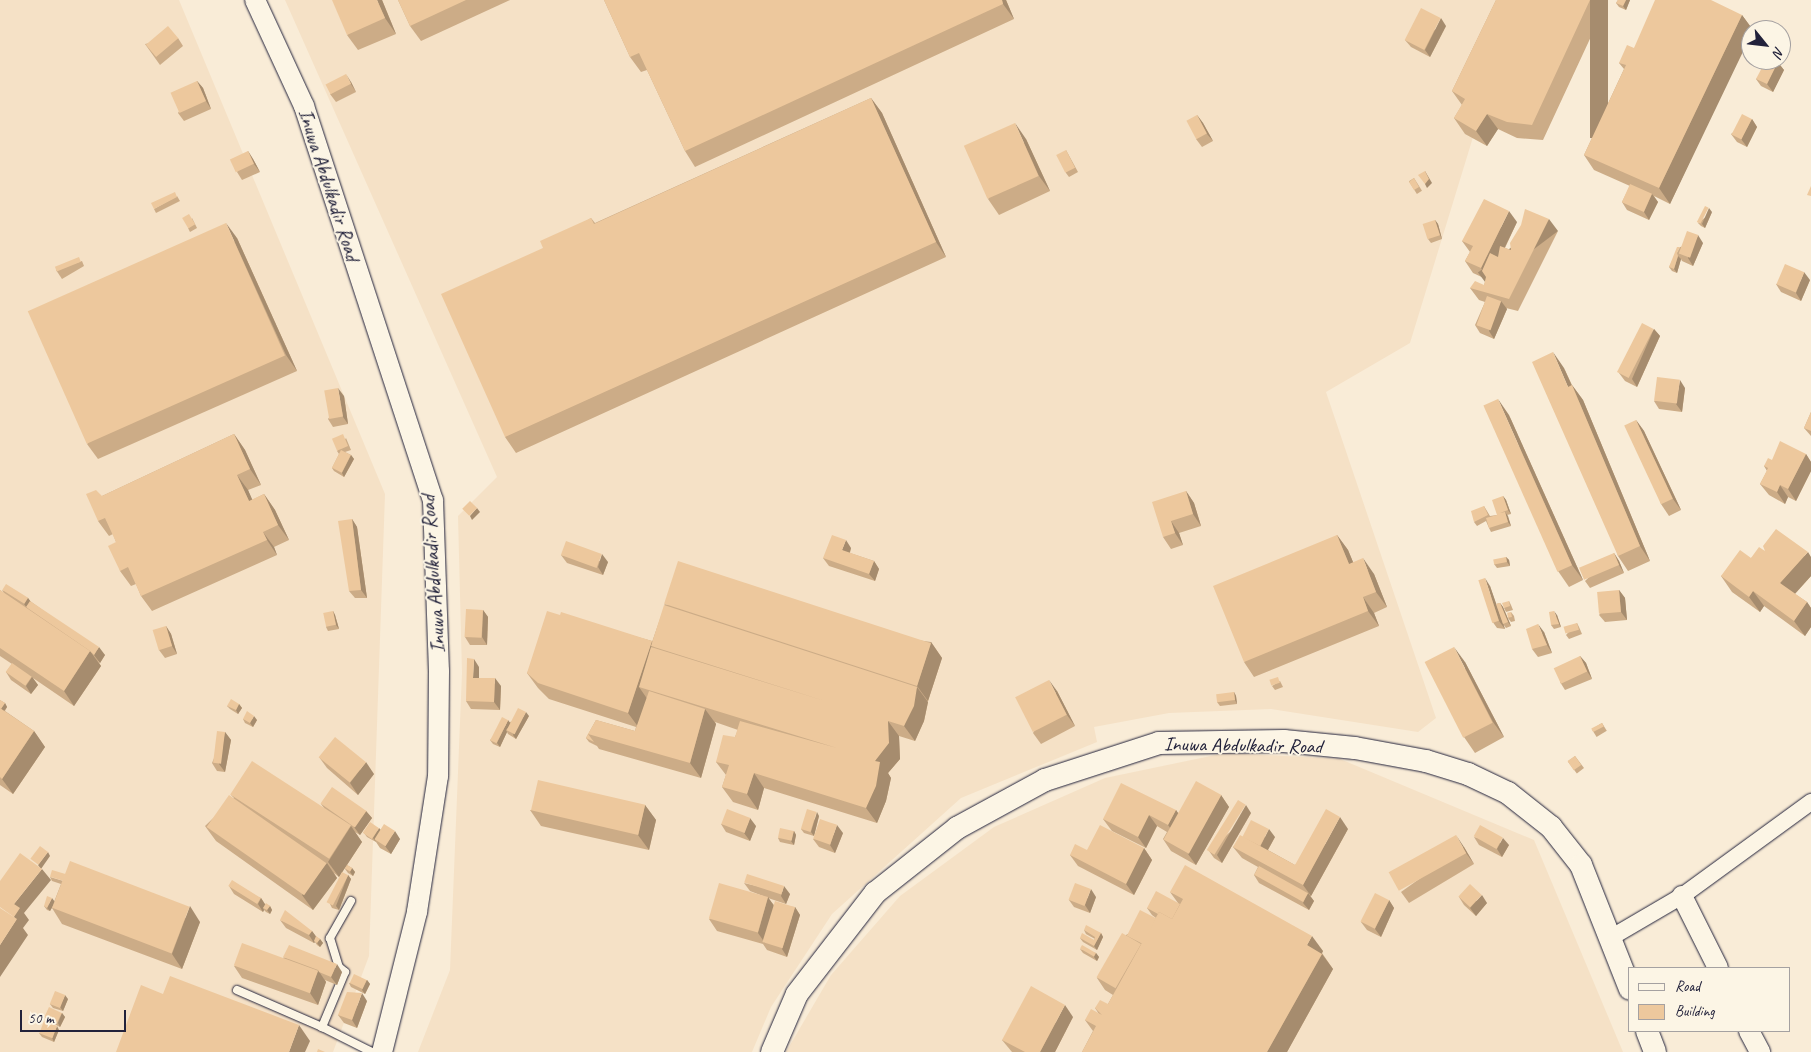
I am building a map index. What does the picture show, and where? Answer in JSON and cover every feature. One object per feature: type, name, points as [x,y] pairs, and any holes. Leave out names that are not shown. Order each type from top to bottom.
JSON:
[{"type":"main road","name":"Inuwa Abdulkadir Road","points":[[772,1052],[797,994],[875,893],[957,828],[1044,780],[1158,743],[1284,741],[1355,748],[1426,761],[1468,774],[1508,793],[1551,827],[1581,865],[1628,984]]},
{"type":"main road","points":[[1647,1032],[1655,1052]]},
{"type":"street","name":"Inuwa Abdulkadir Road","points":[[255,0],[304,106],[432,500],[439,671],[438,776],[417,912],[382,1052]]},
{"type":"street","points":[[1610,938],[1682,896],[1811,802]]},
{"type":"street","points":[[1682,896],[1718,967]]},
{"type":"street","points":[[1750,1032],[1760,1052]]},
{"type":"lane","points":[[322,1027],[345,972],[339,967],[330,938],[350,901]]},
{"type":"lane","points":[[238,990],[322,1027],[372,1052]]},
{"type":"shaded area","points":[[0,0],[179,0],[385,494],[369,956],[333,1052],[0,1052]]},
{"type":"shaded area","points":[[285,0],[1515,0],[1410,343],[1326,392],[1436,718],[1418,732],[1271,709],[1169,713],[1094,727],[1097,742],[961,798],[832,914],[771,1007],[752,1052],[418,1052],[450,970],[462,673],[458,516],[497,477]]},
{"type":"shaded area","points":[[1225,753],[1340,759],[1534,840],[1623,1052],[786,1052],[831,975],[900,896],[994,827],[1105,778]]},
{"type":"building","points":[[332,0],[377,0],[385,18],[347,35]]},
{"type":"building","points":[[398,0],[466,0],[410,26]]},
{"type":"building","points":[[604,0],[1002,0],[1003,4],[685,151],[639,53],[630,57]]},
{"type":"building","points":[[1496,0],[1590,0],[1532,125],[1507,122],[1487,114],[1476,131],[1454,118],[1465,99],[1452,91]]},
{"type":"building","points":[[1618,0],[1626,0],[1623,6],[1616,3]]},
{"type":"building","points":[[1655,0],[1711,0],[1742,15],[1659,188],[1584,155],[1626,65],[1619,63],[1627,45],[1634,48]]},
{"type":"building","points":[[1421,8],[1441,18],[1424,50],[1405,40]]},
{"type":"building","points":[[168,26],[178,38],[156,57],[146,45]]},
{"type":"building","points":[[1761,70],[1774,70],[1767,84],[1756,79]]},
{"type":"building","points":[[346,74],[351,84],[331,94],[326,84]]},
{"type":"building","points":[[197,81],[206,101],[179,113],[171,93]]},
{"type":"building","points":[[871,98],[936,242],[505,437],[441,294],[543,248],[540,241],[591,218],[594,224]]},
{"type":"building","points":[[1742,114],[1752,119],[1741,139],[1732,134]]},
{"type":"building","points":[[1197,115],[1207,134],[1196,139],[1186,121]]},
{"type":"building","points":[[1015,123],[1039,176],[987,199],[964,146]]},
{"type":"building","points":[[1066,150],[1075,168],[1065,173],[1056,155]]},
{"type":"building","points":[[248,151],[254,164],[236,172],[230,159]]},
{"type":"building","points":[[1425,171],[1429,179],[1425,184],[1418,175]]},
{"type":"building","points":[[1414,178],[1419,187],[1414,190],[1409,182]]},
{"type":"building","points":[[1630,184],[1652,194],[1644,212],[1622,202]]},
{"type":"building","points":[[1811,186],[1811,196],[1807,195]]},
{"type":"building","points":[[175,192],[177,197],[154,209],[151,203]]},
{"type":"building","points":[[1484,199],[1509,211],[1481,268],[1465,261],[1473,246],[1462,241]]},
{"type":"building","points":[[1705,206],[1709,208],[1700,224],[1697,222]]},
{"type":"building","points":[[1525,209],[1549,219],[1509,299],[1470,288],[1475,281],[1484,285],[1486,277],[1482,271],[1490,253],[1498,257],[1500,246],[1511,250],[1510,243],[1521,225]]},
{"type":"building","points":[[189,214],[195,224],[188,228],[182,218]]},
{"type":"building","points":[[1435,220],[1440,235],[1428,239],[1423,224]]},
{"type":"building","points":[[226,223],[285,355],[87,444],[28,311]]},
{"type":"building","points":[[1687,231],[1698,235],[1690,258],[1679,254]]},
{"type":"building","points":[[1677,247],[1680,247],[1674,269],[1669,267]]},
{"type":"building","points":[[79,257],[81,262],[57,271],[55,267]]},
{"type":"building","points":[[1785,264],[1804,272],[1796,292],[1776,284]]},
{"type":"building","points":[[1487,296],[1501,301],[1490,330],[1476,325]]},
{"type":"building","points":[[1642,323],[1654,329],[1629,378],[1617,372]]},
{"type":"building","points":[[1553,352],[1568,387],[1572,385],[1640,546],[1618,556],[1532,362]]},
{"type":"building","points":[[1657,377],[1680,380],[1677,404],[1654,401]]},
{"type":"building","points":[[338,388],[343,417],[329,419],[324,390]]},
{"type":"building","points":[[1498,399],[1572,565],[1557,572],[1483,406]]},
{"type":"building","points":[[1811,412],[1811,431],[1804,428]]},
{"type":"building","points":[[1636,420],[1673,499],[1661,504],[1624,425]]},
{"type":"building","points":[[234,434],[250,469],[237,475],[249,501],[264,494],[278,525],[263,532],[267,540],[141,596],[128,567],[120,571],[108,546],[116,542],[105,518],[98,521],[86,494],[96,490],[102,496]]},
{"type":"building","points":[[343,434],[348,446],[337,451],[332,439]]},
{"type":"building","points":[[1780,441],[1806,454],[1788,489],[1780,485],[1777,492],[1760,484],[1768,468],[1764,466],[1768,458],[1772,460]]},
{"type":"building","points":[[341,450],[351,455],[342,473],[332,468]]},
{"type":"building","points":[[1186,491],[1193,514],[1171,521],[1175,533],[1163,537],[1152,502]]},
{"type":"building","points":[[1503,496],[1508,510],[1500,513],[1505,512],[1508,522],[1489,528],[1486,518],[1497,515],[1492,500]]},
{"type":"building","points":[[470,501],[477,508],[469,516],[462,509]]},
{"type":"building","points":[[1484,506],[1488,515],[1474,522],[1471,511]]},
{"type":"building","points":[[352,519],[361,590],[349,591],[338,521]]},
{"type":"building","points":[[1776,529],[1808,552],[1780,583],[1807,602],[1794,621],[1753,591],[1749,597],[1721,576],[1740,550],[1751,558],[1759,547],[1765,551],[1763,546]]},
{"type":"building","points":[[832,535],[846,540],[842,550],[874,561],[869,574],[823,558]]},
{"type":"building","points":[[1337,535],[1349,564],[1363,558],[1376,592],[1363,597],[1368,611],[1244,662],[1213,586]]},
{"type":"building","points":[[566,541],[602,554],[597,568],[561,555]]},
{"type":"building","points":[[1614,553],[1619,565],[1584,580],[1579,568]]},
{"type":"building","points":[[1506,557],[1507,562],[1494,564],[1493,559]]},
{"type":"building","points":[[678,561],[931,643],[917,686],[664,604]]},
{"type":"building","points":[[1485,578],[1499,621],[1492,623],[1478,580]]},
{"type":"building","points":[[6,584],[28,598],[24,604],[2,590]]},
{"type":"building","points":[[0,590],[90,651],[64,691],[0,648]]},
{"type":"building","points":[[1619,590],[1621,612],[1599,614],[1597,592]]},
{"type":"building","points":[[30,601],[99,647],[94,655],[26,607]]},
{"type":"building","points":[[1509,601],[1510,606],[1504,608],[1502,603]]},
{"type":"building","points":[[1500,603],[1508,622],[1503,624],[1496,604]]},
{"type":"building","points":[[664,605],[917,687],[914,706],[904,726],[888,721],[889,743],[875,761],[880,762],[876,786],[866,808],[754,773],[747,794],[722,787],[729,765],[716,762],[723,735],[735,737],[740,721],[837,748],[639,687],[651,647],[825,701],[651,646]]},
{"type":"building","points":[[466,609],[483,610],[482,638],[465,637]]},
{"type":"building","points":[[333,611],[336,625],[326,627],[323,613]]},
{"type":"building","points":[[547,611],[560,615],[561,612],[652,641],[628,713],[538,683],[527,673]]},
{"type":"building","points":[[1554,611],[1559,624],[1551,625],[1549,612]]},
{"type":"building","points":[[1511,612],[1512,617],[1508,618],[1507,613]]},
{"type":"building","points":[[1577,623],[1579,630],[1565,634],[1564,627]]},
{"type":"building","points":[[1538,624],[1547,645],[1532,649],[1526,629]]},
{"type":"building","points":[[166,626],[172,646],[159,650],[153,630]]},
{"type":"building","points":[[1454,647],[1493,723],[1463,738],[1425,662]]},
{"type":"building","points":[[1580,656],[1587,671],[1561,684],[1554,668]]},
{"type":"building","points":[[467,658],[474,659],[473,678],[495,678],[494,702],[466,701]]},
{"type":"building","points":[[12,663],[32,677],[25,686],[6,672]]},
{"type":"building","points":[[1278,677],[1280,683],[1271,685],[1269,680]]},
{"type":"building","points":[[1049,680],[1067,715],[1033,732],[1015,697]]},
{"type":"building","points":[[649,691],[705,709],[690,763],[588,734],[596,720],[635,731]]},
{"type":"building","points":[[1234,692],[1235,700],[1217,702],[1216,694]]},
{"type":"building","points":[[231,699],[239,704],[236,710],[227,706]]},
{"type":"building","points":[[0,700],[5,703],[1,709],[0,708]]},
{"type":"building","points":[[0,708],[34,731],[2,779],[0,777]]},
{"type":"building","points":[[518,708],[526,712],[515,734],[507,730]]},
{"type":"building","points":[[247,711],[254,716],[250,723],[243,719]]},
{"type":"building","points":[[502,717],[508,720],[496,743],[490,740]]},
{"type":"building","points":[[1602,723],[1604,727],[1593,732],[1591,728]]},
{"type":"building","points":[[217,731],[225,732],[221,764],[213,763]]},
{"type":"building","points":[[588,734],[594,742],[586,738]]},
{"type":"building","points":[[335,737],[366,762],[350,782],[319,757]]},
{"type":"building","points":[[1575,756],[1581,765],[1574,770],[1568,761]]},
{"type":"building","points":[[252,761],[351,825],[329,859],[230,795]]},
{"type":"building","points":[[538,780],[645,805],[638,835],[531,810]]},
{"type":"building","points":[[1196,781],[1221,795],[1189,854],[1164,840]]},
{"type":"building","points":[[1121,783],[1176,810],[1168,825],[1149,815],[1138,837],[1103,819]]},
{"type":"building","points":[[332,787],[366,811],[355,827],[321,803]]},
{"type":"building","points":[[229,795],[326,863],[304,895],[207,827]]},
{"type":"building","points":[[1238,800],[1246,805],[1214,855],[1207,850]]},
{"type":"building","points":[[727,809],[750,818],[745,833],[721,824]]},
{"type":"building","points":[[807,809],[817,812],[810,832],[801,829]]},
{"type":"building","points":[[1326,809],[1340,817],[1303,885],[1233,847],[1240,835],[1295,865]]},
{"type":"building","points":[[820,819],[837,825],[830,845],[813,839]]},
{"type":"building","points":[[1251,820],[1269,829],[1260,846],[1242,837]]},
{"type":"building","points":[[370,822],[379,828],[372,839],[363,833]]},
{"type":"building","points":[[384,824],[395,831],[385,846],[374,839]]},
{"type":"building","points":[[1100,825],[1144,848],[1126,884],[1070,855],[1075,844],[1087,850]]},
{"type":"building","points":[[1480,825],[1503,838],[1496,849],[1474,836]]},
{"type":"building","points":[[780,828],[794,831],[792,841],[778,838]]},
{"type":"building","points":[[1456,835],[1466,853],[1399,891],[1389,872]]},
{"type":"building","points":[[40,846],[48,852],[38,865],[30,859]]},
{"type":"building","points":[[20,853],[42,869],[14,904],[20,908],[14,917],[0,907],[0,881]]},
{"type":"building","points":[[70,861],[189,907],[172,954],[52,908]]},
{"type":"building","points":[[347,865],[352,868],[350,872],[345,868]]},
{"type":"building","points":[[1185,865],[1312,936],[1307,945],[1322,954],[1267,1052],[1082,1052],[1096,1026],[1085,1020],[1091,1009],[1102,1015],[1095,1008],[1100,1000],[1108,1004],[1159,912],[1172,919],[1183,899],[1170,892]]},
{"type":"building","points":[[1259,866],[1308,893],[1303,902],[1254,875]]},
{"type":"building","points":[[52,870],[65,874],[63,881],[50,877]]},
{"type":"building","points":[[342,872],[348,875],[333,905],[327,902]]},
{"type":"building","points":[[747,874],[784,886],[781,895],[744,883]]},
{"type":"building","points":[[232,880],[261,898],[257,904],[228,886]]},
{"type":"building","points":[[719,883],[768,897],[758,933],[709,919]]},
{"type":"building","points":[[1075,883],[1091,889],[1084,906],[1069,900]]},
{"type":"building","points":[[1470,884],[1482,895],[1470,907],[1458,896]]},
{"type":"building","points":[[1156,891],[1180,904],[1172,919],[1147,908]]},
{"type":"building","points":[[1375,893],[1389,900],[1375,929],[1360,922]]},
{"type":"building","points":[[47,896],[52,898],[47,908],[44,906]]},
{"type":"building","points":[[775,901],[795,907],[783,948],[762,942]]},
{"type":"building","points":[[266,903],[270,906],[267,910],[263,908]]},
{"type":"building","points":[[0,908],[17,919],[0,945]]},
{"type":"building","points":[[285,910],[312,931],[309,935],[280,920]]},
{"type":"building","points":[[1140,910],[1156,918],[1143,944],[1127,936]]},
{"type":"building","points":[[1086,925],[1101,933],[1094,946],[1080,938],[1082,933],[1094,940],[1095,937],[1084,930]]},
{"type":"building","points":[[1122,933],[1141,944],[1116,988],[1096,977]]},
{"type":"building","points":[[316,936],[320,939],[317,943],[314,941]]},
{"type":"building","points":[[242,943],[318,971],[310,993],[234,966]]},
{"type":"building","points":[[289,945],[337,964],[331,977],[283,957]]},
{"type":"building","points":[[1082,945],[1096,953],[1094,956],[1080,948]]},
{"type":"building","points":[[354,974],[367,980],[362,989],[350,983]]},
{"type":"building","points":[[170,976],[299,1025],[289,1052],[116,1052],[141,985],[163,994]]},
{"type":"building","points":[[1031,986],[1065,1005],[1040,1052],[1025,1052],[1002,1040]]},
{"type":"building","points":[[55,991],[65,995],[60,1008],[50,1004]]},
{"type":"building","points":[[347,992],[362,993],[352,1020],[338,1015]]},
{"type":"building","points":[[49,1007],[62,1013],[57,1023],[44,1017]]},
{"type":"building","points":[[44,1021],[57,1026],[52,1038],[39,1033]]}]
